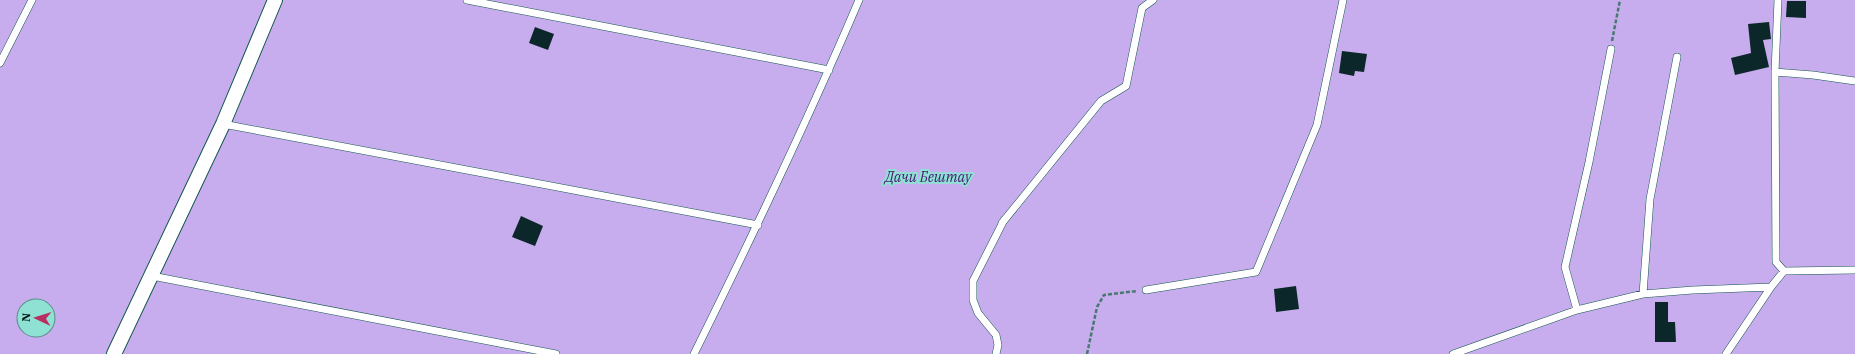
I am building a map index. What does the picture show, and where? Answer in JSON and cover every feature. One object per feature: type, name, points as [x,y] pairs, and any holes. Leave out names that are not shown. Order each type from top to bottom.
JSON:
[{"type":"street","points":[[114,354],[223,124],[276,0]]},
{"type":"lane","points":[[0,63],[32,0]]},
{"type":"lane","points":[[467,0],[829,70]]},
{"type":"lane","points":[[694,354],[758,225],[829,70],[859,0]]},
{"type":"lane","points":[[996,354],[998,345],[996,335],[978,313],[973,300],[973,281],[1003,221],[1101,101],[1126,86],[1142,8],[1153,0]]},
{"type":"lane","points":[[1146,290],[1256,272],[1316,125],[1344,0]]},
{"type":"lane","points":[[1778,0],[1775,72],[1776,262],[1784,271],[1855,270]]},
{"type":"lane","points":[[1577,310],[1566,267],[1586,177],[1611,49]]},
{"type":"lane","points":[[1643,294],[1650,199],[1677,57]]},
{"type":"lane","points":[[1775,72],[1813,75],[1855,81]]},
{"type":"lane","points":[[223,124],[758,225]]},
{"type":"lane","points":[[1726,354],[1771,287],[1784,271]]},
{"type":"lane","points":[[152,276],[556,354]]},
{"type":"lane","points":[[1453,354],[1577,310],[1643,294],[1693,290],[1771,287]]},
{"type":"path","points":[[1611,49],[1620,0]]},
{"type":"path","points":[[1087,354],[1097,307],[1104,295],[1146,290]]},
{"type":"green space","name":"Дачи Бештау","points":[[0,0],[1855,0],[1855,354],[0,354]]},
{"type":"building","points":[[1787,1],[1806,1],[1806,18],[1786,17]]},
{"type":"building","points":[[1769,22],[1771,39],[1763,40],[1769,67],[1735,75],[1731,58],[1751,53],[1748,24]]},
{"type":"building","points":[[535,27],[554,34],[548,50],[529,43]]},
{"type":"building","points":[[1342,51],[1367,54],[1364,72],[1355,71],[1354,76],[1339,73]]},
{"type":"building","points":[[521,216],[543,226],[535,246],[512,237]]},
{"type":"building","points":[[1296,286],[1299,309],[1276,312],[1274,289]]},
{"type":"building","points":[[1655,302],[1668,302],[1668,322],[1675,322],[1676,342],[1655,342]]}]
